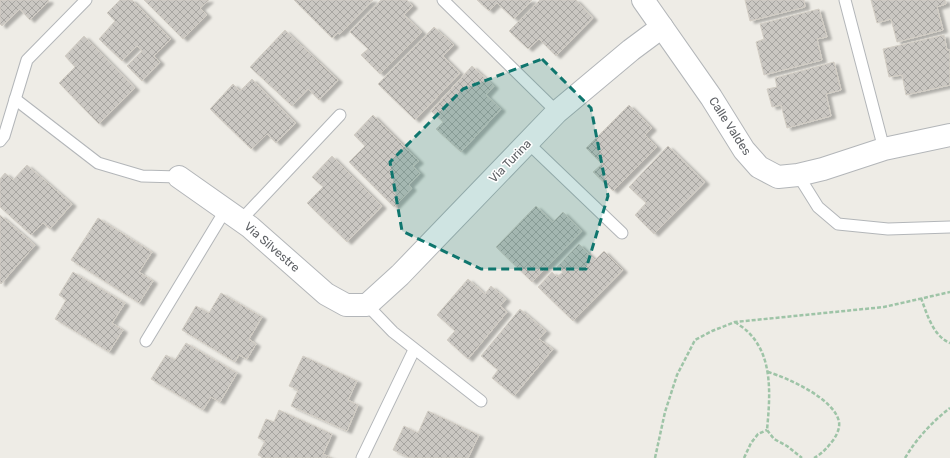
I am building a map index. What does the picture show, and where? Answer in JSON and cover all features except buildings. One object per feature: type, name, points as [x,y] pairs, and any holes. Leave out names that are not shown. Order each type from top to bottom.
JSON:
[{"type":"street","name":"Calle Valdes","points":[[643,0],[711,97],[744,150],[759,167],[778,177],[798,175],[823,169],[884,149],[950,135]]},
{"type":"street","name":"Via Turina","points":[[367,305],[400,275],[557,112],[630,50],[662,27]]},
{"type":"street","name":"Via Silvestre","points":[[179,177],[233,214],[326,294],[346,305],[367,305]]},
{"type":"lane","points":[[0,140],[4,136],[27,60],[86,0]]},
{"type":"lane","points":[[443,0],[557,112]]},
{"type":"lane","points":[[845,0],[884,149]]},
{"type":"lane","points":[[15,99],[98,163],[142,176],[179,177]]},
{"type":"lane","points":[[146,341],[233,214],[340,115]]},
{"type":"lane","points":[[528,143],[622,233]]},
{"type":"lane","points":[[798,175],[818,207],[838,224],[888,229],[950,227]]},
{"type":"lane","points":[[367,305],[393,332],[414,350],[481,401]]},
{"type":"lane","points":[[362,458],[414,350]]},
{"type":"path","points":[[654,458],[665,412],[677,375],[695,340],[712,331],[735,322],[884,307],[950,292]]},
{"type":"path","points":[[922,298],[928,317],[937,333],[944,340],[950,343]]},
{"type":"path","points":[[735,322],[748,332],[759,348],[768,372],[769,405],[767,430],[774,439],[787,446],[802,458]]},
{"type":"path","points":[[768,372],[784,377],[801,386],[819,397],[834,410],[839,422],[838,433],[824,452],[814,458]]},
{"type":"path","points":[[905,458],[919,438],[936,419],[950,408]]},
{"type":"path","points":[[744,458],[751,443],[758,434],[767,430]]},
{"type":"highlighted area","points":[[542,59],[591,108],[608,196],[586,269],[481,269],[402,231],[390,162],[463,89]]}]
